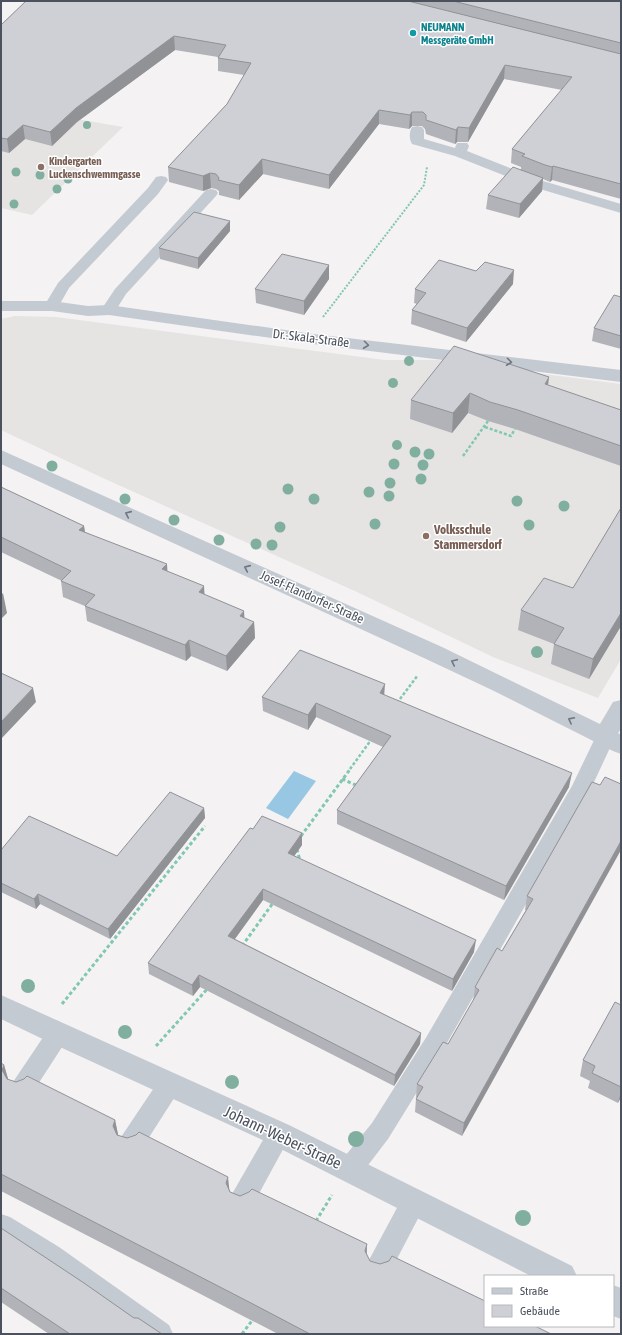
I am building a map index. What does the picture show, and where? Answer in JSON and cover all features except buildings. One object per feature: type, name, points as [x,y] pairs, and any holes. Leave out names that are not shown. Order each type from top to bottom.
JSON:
[{"type":"street","name":"Dr.-Skala-Straße","points":[[1,306],[52,306],[88,311],[109,310],[313,339],[621,376]]},
{"type":"street","name":"Josef-Flandorfer-Straße","points":[[1,456],[434,653],[500,684],[613,741]]},
{"type":"street","points":[[613,741],[621,708]]},
{"type":"street","name":"Johann-Weber-Straße","points":[[1,1006],[279,1134],[414,1201],[546,1273]]},
{"type":"lane","points":[[417,130],[416,141],[437,147],[461,150],[539,184],[580,195],[621,209]]},
{"type":"lane","points":[[52,306],[63,286],[161,180]]},
{"type":"lane","points":[[109,310],[120,292],[211,193]]},
{"type":"lane","points":[[350,1169],[380,1130],[435,1043],[581,789],[613,741]]},
{"type":"lane","points":[[21,1090],[51,1030]]},
{"type":"lane","points":[[130,1145],[170,1084]]},
{"type":"lane","points":[[241,1202],[279,1134]]},
{"type":"lane","points":[[378,1269],[414,1201]]},
{"type":"lane","points":[[1,1226],[50,1256],[160,1334]]},
{"type":"path","points":[[313,339],[316,325],[424,185],[429,160],[437,147]]},
{"type":"path","points":[[463,456],[488,421]]},
{"type":"path","points":[[485,427],[512,436],[516,429]]},
{"type":"path","points":[[393,710],[434,653]]},
{"type":"path","points":[[300,837],[374,735]]},
{"type":"path","points":[[342,779],[364,789]]},
{"type":"path","points":[[51,1030],[205,826]]},
{"type":"path","points":[[295,843],[301,863]]},
{"type":"path","points":[[240,949],[275,900]]},
{"type":"path","points":[[135,1069],[212,983]]},
{"type":"path","points":[[312,1228],[350,1169]]},
{"type":"path","points":[[242,1334],[257,1314]]},
{"type":"shaded area","name":"Kindergarten Luckenschwemmgasse","points":[[1,106],[123,127],[32,215],[1,208]]},
{"type":"shaded area","name":"Volksschule Stammersdorf","points":[[15,316],[56,317],[385,360],[438,360],[621,384],[621,659],[598,698],[493,657],[357,592],[105,479],[1,430],[1,319]]},
{"type":"water","points":[[294,771],[316,781],[288,819],[266,808]]},
{"type":"place","name":"NEUMANN Messgeräte GmbH","points":[[413,33]]},
{"type":"place","name":"Kindergarten Luckenschwemmgasse","points":[[41,167]]},
{"type":"place","name":"Volksschule Stammersdorf","points":[[426,536]]}]
